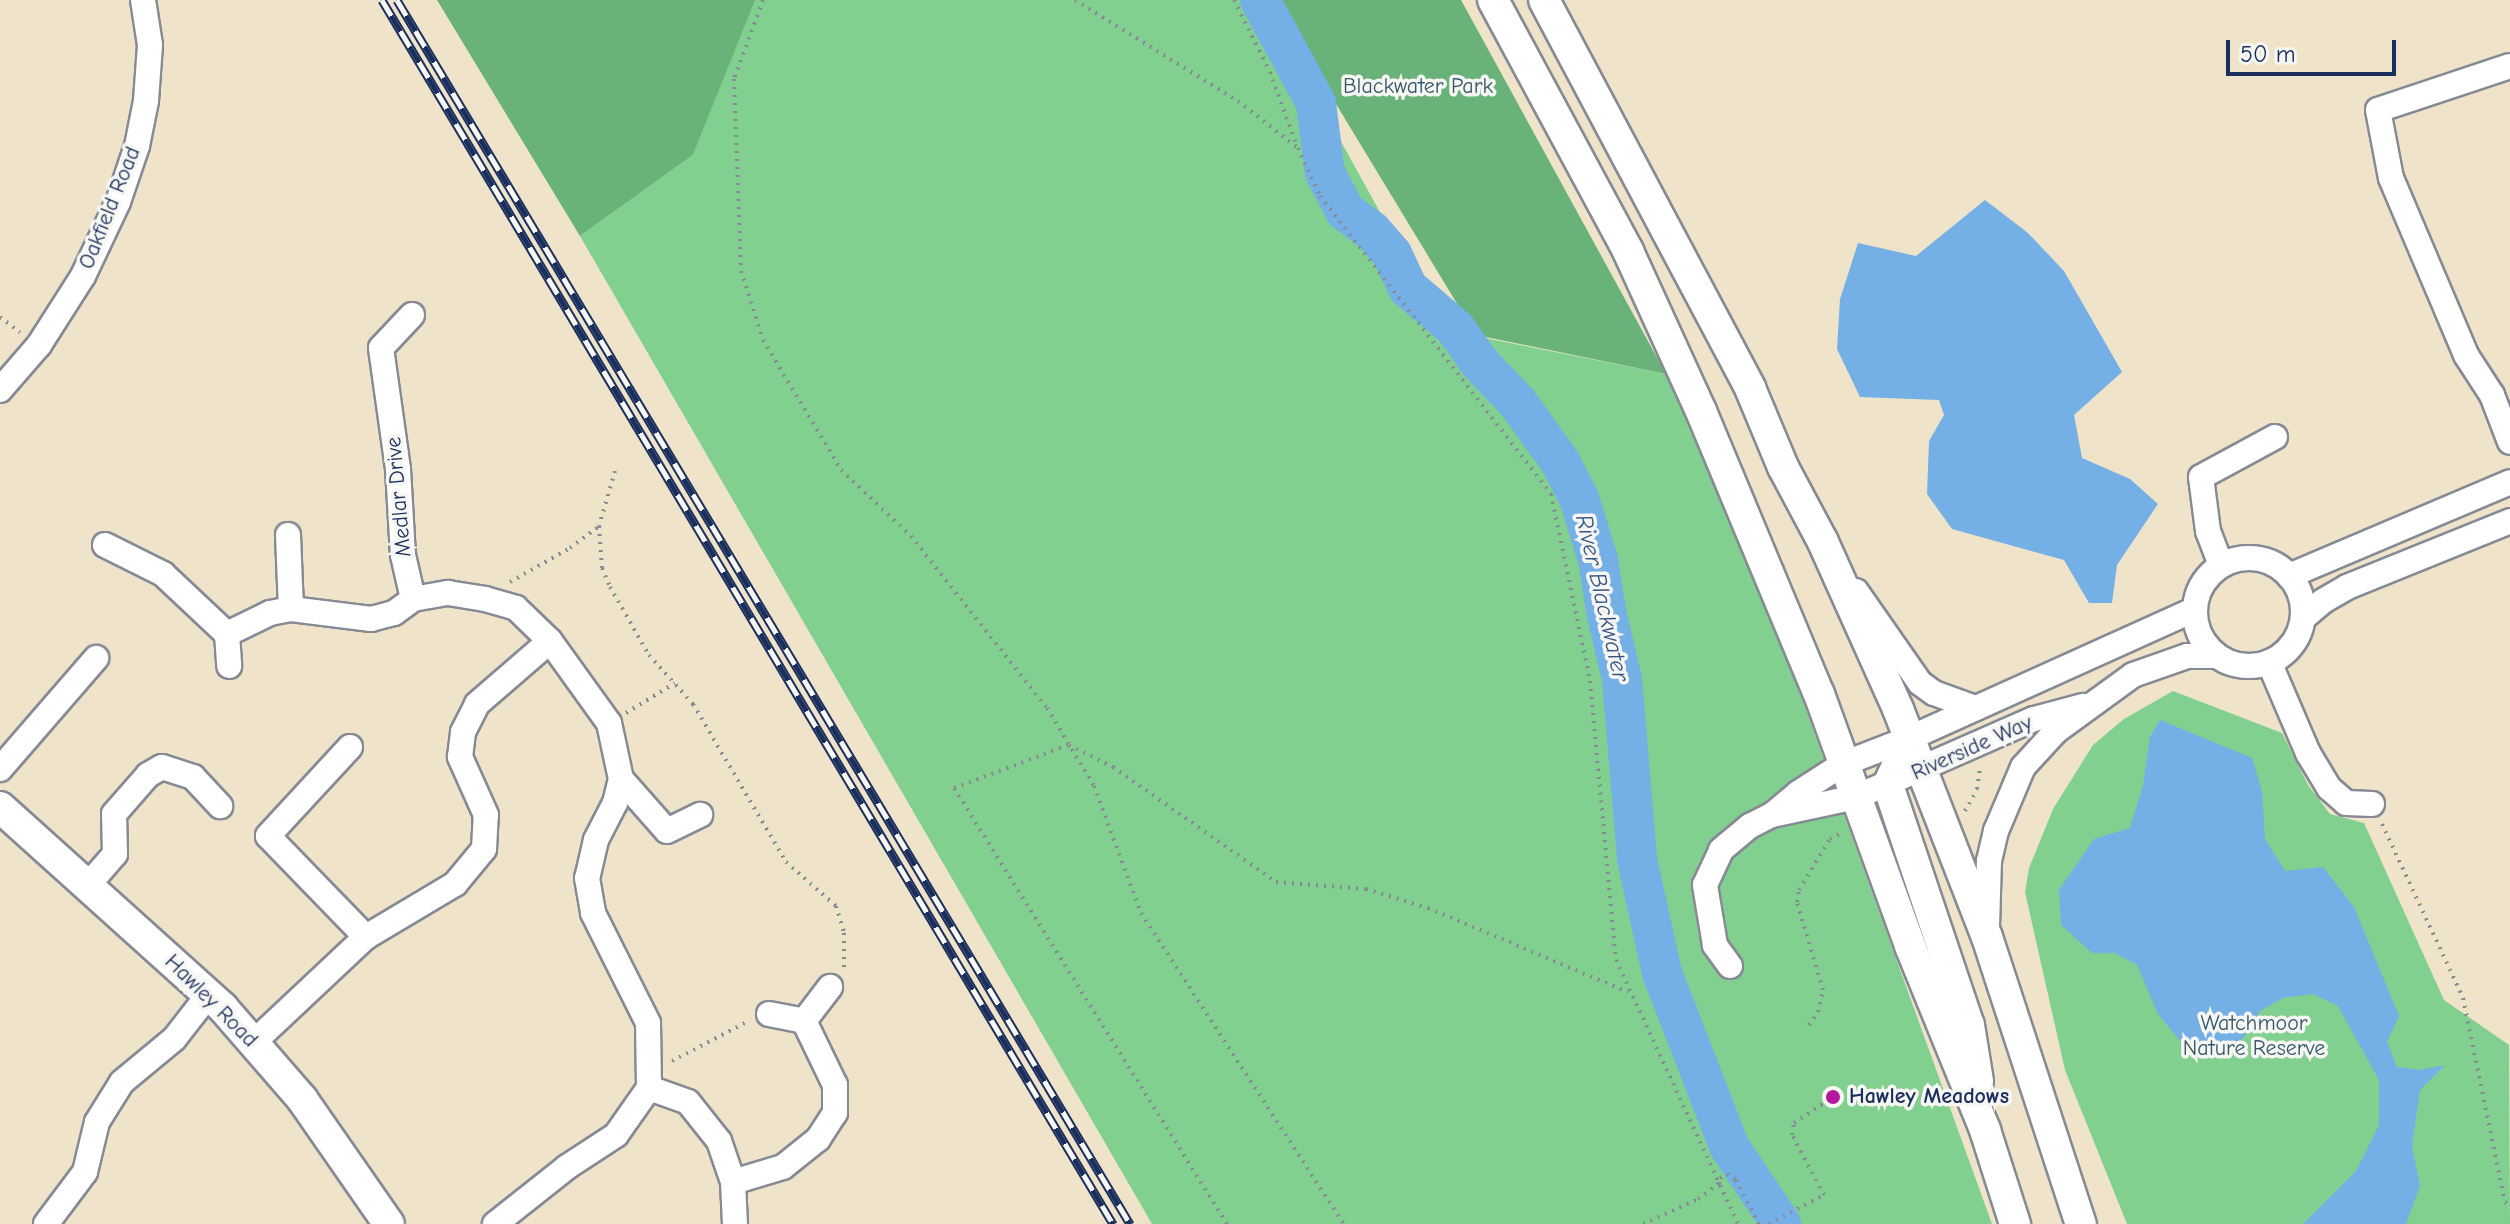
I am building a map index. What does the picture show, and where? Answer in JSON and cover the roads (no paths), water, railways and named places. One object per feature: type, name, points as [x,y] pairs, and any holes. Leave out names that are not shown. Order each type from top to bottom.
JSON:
[{"type":"main road","points":[[1493,0],[1628,251],[1701,411],[1783,605],[1910,946],[1985,1130],[2015,1224]]},
{"type":"main road","points":[[1544,0],[1750,388],[1783,467],[1823,542],[1910,738],[1987,937],[2081,1224]]},
{"type":"main road","points":[[1910,738],[1888,785],[1969,1025],[1985,1130]]},
{"type":"main road","name":"Hawley Road","points":[[0,807],[209,994],[254,1042],[302,1099],[389,1224]]},
{"type":"street","name":"Oakfield Road","points":[[0,390],[39,345],[83,276],[118,202],[137,146],[146,101],[150,45],[143,0]]},
{"type":"street","points":[[2510,66],[2378,110],[2391,178],[2466,355],[2492,395],[2510,442]]},
{"type":"street","name":"Medlar Drive","points":[[412,315],[381,348],[403,555],[413,599]]},
{"type":"street","points":[[2221,565],[2208,531],[2201,477],[2275,437]]},
{"type":"street","points":[[2289,576],[2510,482]]},
{"type":"street","points":[[2372,804],[2346,803],[2329,788],[2308,753],[2269,662],[2291,646],[2303,618],[2323,601],[2347,587],[2510,521]]},
{"type":"street","points":[[288,535],[291,609]]},
{"type":"street","name":"Riverside Way","points":[[1823,542],[1912,674],[1934,693],[1975,708]]},
{"type":"street","points":[[105,545],[163,574],[227,634],[229,666]]},
{"type":"street","points":[[2216,656],[2198,632],[2194,610],[2199,590],[2221,565],[2246,558],[2278,566],[2289,576],[2301,596],[2303,618]]},
{"type":"street","points":[[227,634],[270,613],[291,609],[371,619],[394,613],[413,599],[448,593],[485,599],[516,608],[550,641],[609,723],[621,779],[615,803],[596,840],[587,878],[593,913],[648,1023],[650,1079],[616,1135],[567,1167],[495,1224]]},
{"type":"street","name":"Riverside Way","points":[[1772,815],[1798,793],[1843,764],[1910,738],[2194,610]]},
{"type":"street","points":[[254,1042],[366,937],[455,884],[484,849],[486,815],[460,757],[463,732],[477,704],[550,641]]},
{"type":"street","name":"Riverside Way","points":[[1987,937],[1989,861],[2006,801],[2023,767],[2056,731],[2133,675],[2165,661],[2187,656],[2216,656],[2233,664],[2269,662]]},
{"type":"street","points":[[0,769],[96,658]]},
{"type":"street","name":"Riverside Way","points":[[1772,815],[1856,797],[1922,771],[2034,719],[2089,705]]},
{"type":"street","points":[[350,747],[268,836],[366,937]]},
{"type":"street","points":[[88,885],[115,854],[114,814],[148,775],[162,767],[193,777],[220,806]]},
{"type":"street","points":[[621,779],[667,831],[700,815]]},
{"type":"street","points":[[1730,966],[1715,945],[1705,885],[1721,850],[1750,826],[1772,815]]},
{"type":"street","points":[[804,1021],[830,987]]},
{"type":"street","points":[[46,1224],[85,1172],[97,1122],[122,1082],[174,1039],[209,994]]},
{"type":"street","points":[[769,1014],[804,1021]]},
{"type":"street","points":[[733,1182],[783,1167],[818,1139],[835,1113],[835,1085],[804,1021]]},
{"type":"street","points":[[650,1079],[688,1102],[719,1141],[733,1182],[735,1224]]},
{"type":"water","points":[[1985,200],[2028,233],[2064,271],[2122,372],[2074,415],[2082,458],[2130,479],[2158,504],[2117,565],[2112,603],[2089,603],[2064,560],[1952,529],[1927,494],[1929,441],[1944,415],[1939,400],[1860,397],[1837,349],[1840,299],[1858,243],[1916,256]]},
{"type":"water","points":[[2160,720],[2252,758],[2262,791],[2265,839],[2285,871],[2323,867],[2354,907],[2399,1016],[2387,1042],[2397,1067],[2420,1070],[2445,1065],[2420,1090],[2412,1146],[2420,1186],[2406,1224],[2303,1224],[2356,1171],[2379,1125],[2379,1080],[2338,1006],[2313,994],[2283,998],[2260,1011],[2239,1044],[2209,1057],[2181,1042],[2158,1014],[2137,965],[2115,953],[2092,953],[2061,925],[2059,890],[2094,839],[2130,828],[2143,785],[2150,737]]},
{"type":"waterway","name":"River Blackwater","points":[[1260,0],[1316,103],[1325,173],[1345,211],[1372,231],[1392,254],[1408,288],[1456,329],[1478,361],[1518,403],[1561,463],[1579,498],[1598,560],[1622,679],[1637,859],[1662,973],[1729,1146],[1781,1224]]},
{"type":"railway","points":[[382,0],[1113,1224]]},
{"type":"railway","points":[[397,0],[1130,1224]]},
{"type":"place","name":"Hawley Meadows","points":[[1833,1097]]},
{"type":"park label","name":"Blackwater Park","points":[[1418,87]]},
{"type":"park label","name":"Watchmoor Nature Reserve","points":[[2254,1036]]}]
